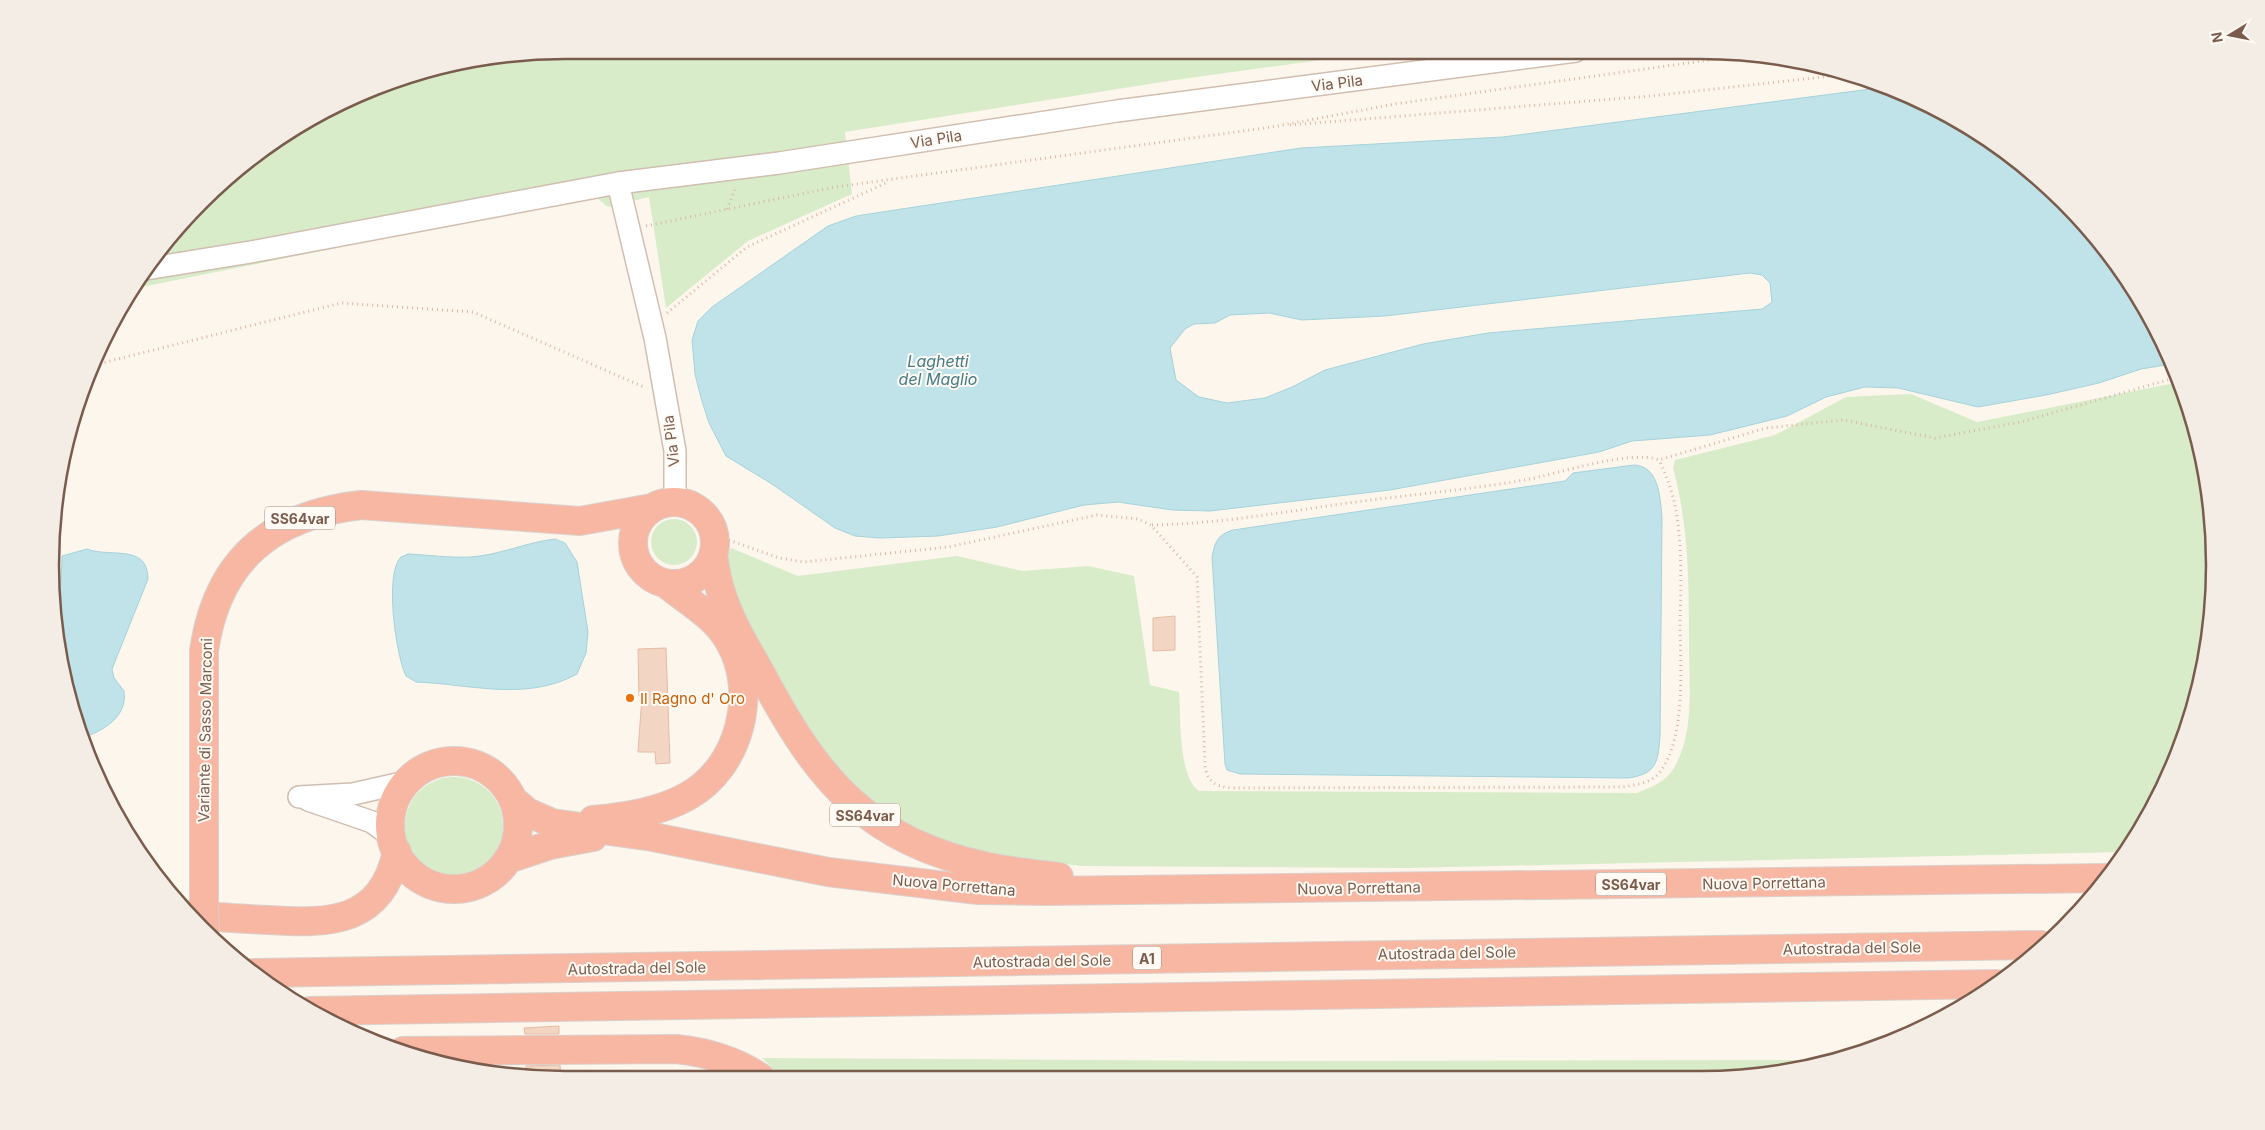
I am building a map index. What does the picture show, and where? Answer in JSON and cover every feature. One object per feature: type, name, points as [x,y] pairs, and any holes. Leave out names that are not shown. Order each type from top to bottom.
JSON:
[{"type":"highway","name":"SS64var","points":[[580,521],[663,504],[696,508],[711,524],[721,594],[790,727],[822,772],[844,797],[865,815],[908,841],[959,860],[990,868],[1157,890]]},
{"type":"highway","points":[[634,553],[633,540],[636,527],[642,516],[663,504]]},
{"type":"highway","name":"Variante di Sasso Marconi","points":[[197,910],[204,832],[204,651],[208,622],[218,596],[234,570],[253,549],[279,529],[312,514],[330,508],[361,505],[580,521]]},
{"type":"highway","name":"SS64var","points":[[513,800],[527,812],[552,823],[618,817],[669,806],[690,795],[705,783],[732,748],[739,726],[744,704],[738,663],[730,642],[718,626],[700,609],[645,572],[634,553],[611,535],[580,521]]},
{"type":"highway","points":[[664,583],[677,584],[694,578],[708,566],[714,545]]},
{"type":"highway","name":"SS64var","points":[[456,761],[474,764],[491,772],[504,784],[513,800],[518,820],[516,841],[508,859],[496,874],[479,884],[460,889],[441,888],[423,880],[407,868],[394,844],[391,816],[396,798],[406,782],[421,770],[438,763],[456,761]]},
{"type":"highway","points":[[552,823],[617,834]]},
{"type":"highway","name":"SS64var","points":[[508,859],[550,845],[617,834]]},
{"type":"highway","name":"Nuova Porrettana","points":[[617,834],[652,837],[828,872],[914,884],[978,890],[1157,890],[2098,878]]},
{"type":"highway","points":[[197,910],[312,922],[348,916],[372,902],[383,889],[393,871],[394,844]]},
{"type":"highway","name":"Autostrada del Sole","points":[[265,973],[2035,945]]},
{"type":"highway","points":[[326,1011],[1984,984]]},
{"type":"highway","points":[[427,1052],[676,1049],[696,1051],[722,1059],[750,1071]]},
{"type":"street","name":"Via Pila","points":[[663,504],[675,450],[655,338],[618,183],[779,163],[1117,111],[1515,59]]},
{"type":"street","points":[[156,267],[256,251],[618,183]]},
{"type":"street","points":[[394,844],[372,822],[298,797],[353,794],[406,782]]},
{"type":"path","points":[[630,229],[834,187],[1272,127],[1395,104],[1713,59]]},
{"type":"path","points":[[1272,127],[1651,96],[1831,76]]},
{"type":"path","points":[[664,315],[747,247],[891,180]]},
{"type":"path","points":[[101,363],[341,303],[473,312],[643,387]]},
{"type":"path","points":[[1151,525],[1201,524],[1495,484],[1626,458],[1651,457],[1658,460],[1766,428],[1843,420],[1935,438],[2021,422],[2171,379]]},
{"type":"path","points":[[714,545],[804,562],[948,547],[1097,515],[1138,519],[1151,525],[1197,577],[1205,765],[1209,780],[1215,785],[1231,788],[1623,787],[1648,781],[1668,760],[1674,742],[1680,688],[1681,549],[1670,484],[1658,460]]},
{"type":"green space","points":[[565,59],[1327,59],[1175,80],[845,132],[852,194],[748,241],[666,308],[649,197],[608,207],[598,199],[584,198],[142,287],[184,231],[207,207],[231,184],[284,144],[341,111],[371,97],[434,76],[466,68],[532,60]]},
{"type":"green space","points":[[2172,383],[2179,402],[2197,466],[2202,499],[2206,565],[2202,631],[2197,664],[2189,696],[2168,759],[2154,789],[2117,852],[1407,868],[1083,866],[990,857],[910,828],[870,805],[803,728],[735,600],[728,573],[728,555],[731,548],[798,576],[957,556],[1022,571],[1088,566],[1134,576],[1150,685],[1179,692],[1184,760],[1192,784],[1199,791],[1637,793],[1658,784],[1671,773],[1681,754],[1688,724],[1690,692],[1687,556],[1682,512],[1673,468],[1675,460],[1775,435],[1846,397],[1911,394],[1977,422]]},
{"type":"green space","points":[[674,519],[687,523],[693,529],[697,542],[693,555],[687,561],[674,565],[661,561],[655,555],[651,542],[655,529],[661,523]]},
{"type":"green space","points":[[454,777],[473,781],[488,792],[499,807],[503,826],[499,845],[488,860],[473,871],[454,875],[435,871],[420,860],[409,845],[405,826],[409,807],[420,792],[435,781]]},
{"type":"green space","points":[[762,1058],[1251,1061],[1807,1060],[1766,1067],[1700,1071],[776,1071]]},
{"type":"water","name":"Laghetti del Maglio","points":[[1871,89],[1894,97],[1953,127],[2008,163],[2034,184],[2081,231],[2102,257],[2138,312],[2165,365],[2141,369],[2099,383],[2046,395],[1978,407],[1898,388],[1865,387],[1826,397],[1787,416],[1710,435],[1632,441],[1599,452],[1390,490],[1210,511],[1172,510],[1118,502],[1084,505],[997,527],[938,536],[880,538],[855,536],[835,528],[772,484],[726,456],[709,423],[695,374],[692,340],[698,321],[712,307],[828,226],[856,216],[1301,148],[1503,137]],"holes":[[[1750,273],[1762,275],[1770,283],[1772,302],[1762,309],[1488,333],[1423,344],[1325,370],[1265,398],[1227,403],[1199,397],[1176,380],[1170,348],[1185,329],[1194,324],[1215,323],[1230,315],[1269,313],[1302,320],[1385,316]]]},
{"type":"water","points":[[1634,465],[1649,471],[1657,484],[1662,517],[1660,736],[1657,760],[1650,770],[1638,776],[1628,778],[1240,774],[1227,770],[1225,764],[1212,557],[1216,543],[1223,534],[1233,530],[1565,481],[1573,473]]},
{"type":"water","points":[[555,539],[565,543],[577,562],[588,632],[586,653],[577,674],[558,682],[518,689],[477,688],[416,682],[406,676],[402,666],[396,634],[392,596],[396,566],[401,557],[408,554],[455,557],[482,556]]},
{"type":"water","points":[[87,549],[135,556],[142,560],[148,579],[112,669],[114,678],[124,691],[122,708],[106,727],[89,735],[68,664],[63,631],[59,581],[62,556]]},
{"type":"building","points":[[1175,616],[1175,650],[1153,651],[1153,618]]},
{"type":"building","points":[[666,648],[670,763],[656,764],[655,752],[638,752],[642,696],[639,696],[638,649]]},
{"type":"building","points":[[559,1026],[559,1034],[525,1034],[524,1028]]},
{"type":"building","points":[[560,1065],[560,1071],[526,1069],[526,1066]]},
{"type":"place","name":"Il Ragno d' Oro","points":[[630,698]]}]
